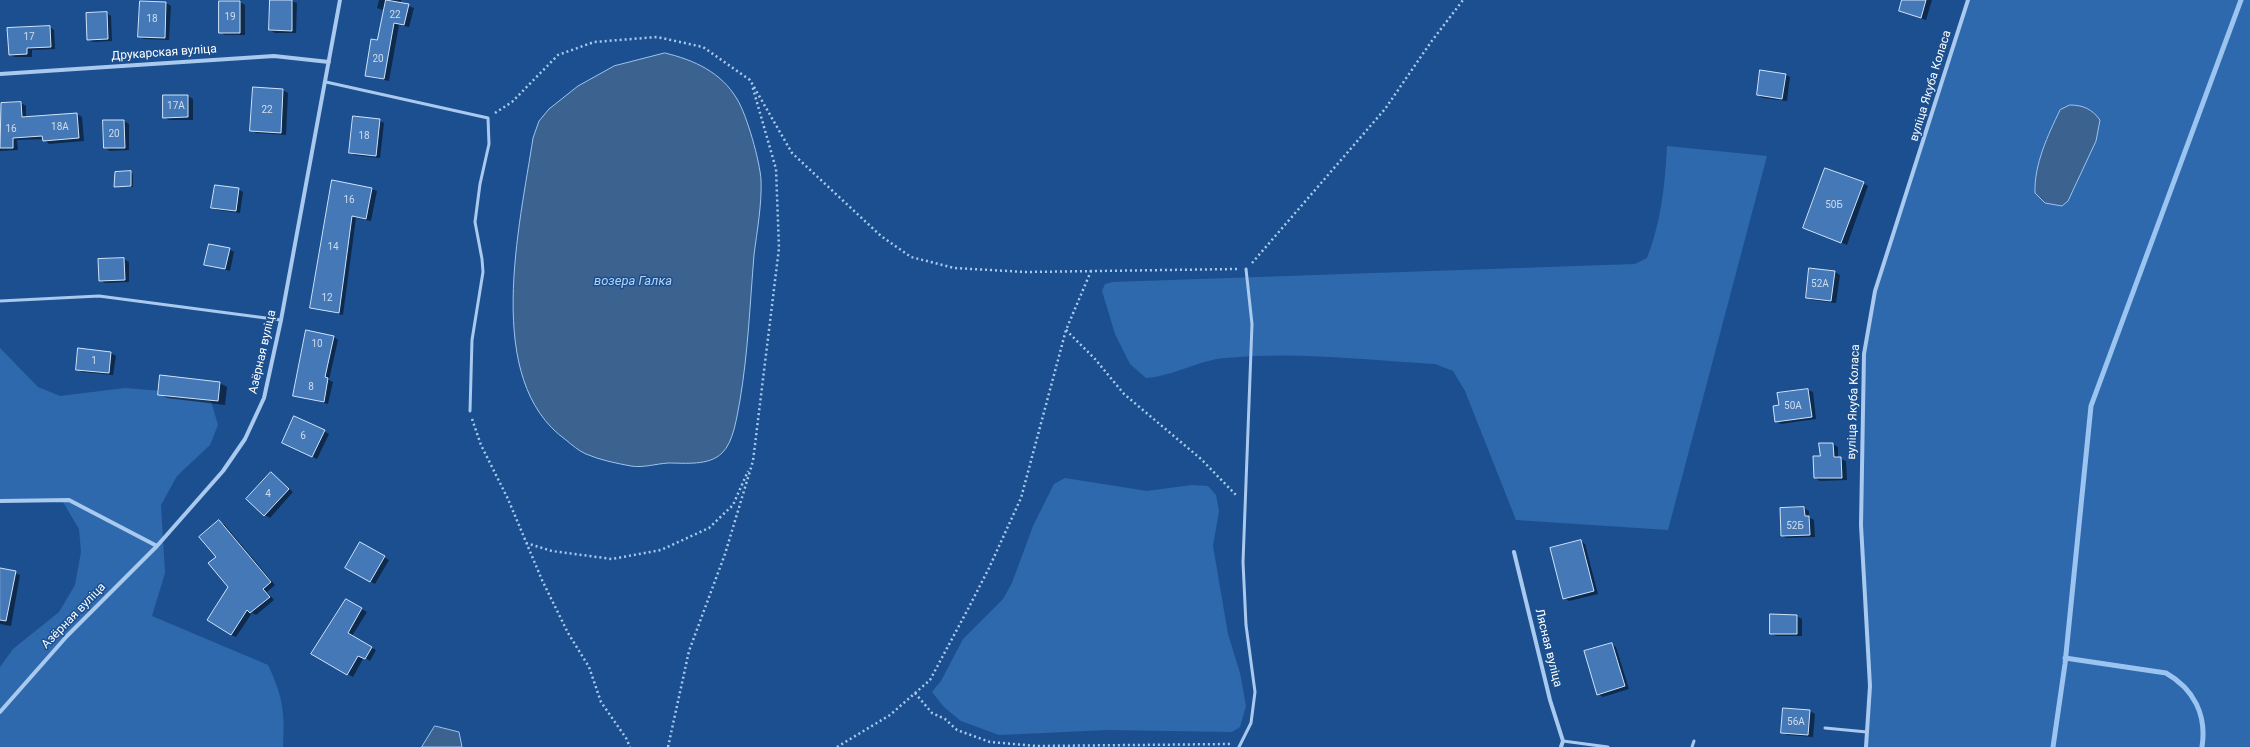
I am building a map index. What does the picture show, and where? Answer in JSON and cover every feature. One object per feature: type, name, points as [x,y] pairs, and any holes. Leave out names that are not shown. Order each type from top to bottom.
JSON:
[{"type":"street","name":"Азёрная вуліца","points":[[0,712],[67,636],[157,546],[223,471],[245,439],[264,398],[281,320],[340,0]]},
{"type":"street","name":"вуліца Якуба Коласа","points":[[1866,747],[1870,686],[1861,525],[1864,354],[1875,291],[1968,0]]},
{"type":"street","name":"Друкарская вуліца","points":[[0,74],[274,56],[329,62]]},
{"type":"street","points":[[0,501],[69,500],[157,546]]},
{"type":"street","name":"Лясная вуліца","points":[[1514,552],[1550,700],[1563,741]]},
{"type":"street","points":[[1561,747],[1563,741]]},
{"type":"lane","points":[[326,82],[488,118],[489,144],[480,184],[475,222],[483,272],[472,340],[470,411]]},
{"type":"lane","points":[[1240,746],[1251,723],[1255,692],[1246,625],[1243,562],[1252,324],[1246,269]]},
{"type":"lane","points":[[0,301],[100,296],[281,320]]},
{"type":"lane","points":[[1825,728],[1867,732]]},
{"type":"lane","points":[[1563,741],[1608,747]]},
{"type":"lane","points":[[1692,747],[1694,741]]},
{"type":"path","points":[[488,118],[512,102],[558,55],[594,42],[657,37],[703,47],[750,80],[792,153],[881,236],[911,257],[954,268],[1026,272],[1246,269],[1385,109],[1431,42],[1463,0]]},
{"type":"path","points":[[668,747],[689,651],[725,554],[753,461],[778,248],[776,169],[750,80]]},
{"type":"path","points":[[837,747],[890,715],[930,680],[989,568],[1021,498],[1066,330],[1091,271]]},
{"type":"path","points":[[1066,330],[1095,358],[1124,394],[1202,459],[1245,504]]},
{"type":"path","points":[[470,411],[481,445],[508,499],[568,633],[589,667],[601,702],[626,738],[630,747]]},
{"type":"path","points":[[526,542],[552,551],[612,559],[661,550],[709,528],[733,505],[753,461]]},
{"type":"path","points":[[915,692],[932,713],[945,719],[957,730],[990,742],[1037,746],[1223,743],[1240,746]]},
{"type":"shaded area","points":[[1968,0],[2250,0],[2250,747],[1866,747],[1870,686],[1861,525],[1864,354],[1875,291]]},
{"type":"shaded area","points":[[1667,146],[1767,156],[1668,530],[1516,520],[1465,391],[1453,371],[1435,364],[1330,357],[1278,355],[1251,356],[1215,359],[1156,377],[1146,378],[1130,364],[1115,334],[1102,291],[1105,284],[1113,282],[1635,264],[1647,258],[1656,231],[1665,175]]},
{"type":"shaded area","points":[[0,348],[38,387],[60,396],[125,388],[186,393],[211,401],[218,425],[210,445],[177,476],[161,505],[165,573],[152,616],[268,665],[277,686],[282,705],[284,724],[283,747],[0,747],[0,667],[13,649],[59,612],[75,585],[81,552],[79,529],[63,502],[0,500]]},
{"type":"shaded area","points":[[1065,478],[1147,491],[1192,485],[1208,486],[1216,495],[1219,511],[1213,546],[1228,634],[1240,673],[1246,706],[1240,727],[1232,732],[1108,730],[999,735],[961,721],[944,707],[932,692],[941,681],[963,639],[1003,599],[1012,583],[1033,526],[1054,484]]},
{"type":"water","name":"возера Галка","points":[[665,53],[686,59],[706,68],[723,81],[737,99],[745,116],[756,151],[761,180],[761,198],[754,255],[743,382],[736,420],[729,442],[722,453],[717,457],[704,462],[636,466],[608,461],[583,453],[566,440],[540,413],[524,380],[515,341],[513,299],[516,256],[533,138],[539,121],[549,109],[578,86],[614,66]]},
{"type":"water","points":[[2070,105],[2087,108],[2100,120],[2096,141],[2068,201],[2062,206],[2045,203],[2035,193],[2035,182],[2039,161],[2051,129],[2060,110]]},
{"type":"water","points":[[435,726],[459,732],[462,747],[422,747]]},
{"type":"building","points":[[270,0],[292,0],[292,31],[269,30]]},
{"type":"building","points":[[386,0],[409,4],[404,25],[394,23],[384,79],[365,76],[371,39],[377,40]]},
{"type":"building","points":[[1902,0],[1926,0],[1921,18],[1899,11]]},
{"type":"building","points":[[140,1],[166,2],[165,38],[138,37]]},
{"type":"building","points":[[219,1],[240,1],[240,33],[219,33]]},
{"type":"building","points":[[107,12],[108,39],[87,40],[86,13]]},
{"type":"building","points":[[50,26],[51,47],[27,48],[27,54],[9,55],[7,28]]},
{"type":"building","points":[[1760,70],[1786,74],[1782,99],[1757,95]]},
{"type":"building","points":[[253,87],[283,89],[281,133],[250,131]]},
{"type":"building","points":[[163,95],[188,95],[188,117],[163,118]]},
{"type":"building","points":[[21,102],[22,117],[77,113],[79,138],[43,141],[42,136],[13,138],[13,148],[0,148],[1,103]]},
{"type":"building","points":[[353,116],[380,119],[376,156],[349,153]]},
{"type":"building","points":[[103,120],[124,120],[125,148],[104,148]]},
{"type":"building","points":[[1825,168],[1864,182],[1841,243],[1803,228]]},
{"type":"building","points":[[131,171],[131,186],[114,187],[115,172]]},
{"type":"building","points":[[332,180],[372,188],[366,219],[352,216],[339,313],[310,308]]},
{"type":"building","points":[[215,185],[239,188],[236,211],[211,208]]},
{"type":"building","points":[[209,244],[230,248],[225,269],[204,265]]},
{"type":"building","points":[[124,258],[125,280],[99,281],[98,259]]},
{"type":"building","points":[[1809,268],[1835,271],[1831,301],[1806,298]]},
{"type":"building","points":[[306,330],[334,336],[325,377],[328,378],[324,402],[293,396]]},
{"type":"building","points":[[78,348],[111,352],[109,373],[76,370]]},
{"type":"building","points":[[160,375],[220,382],[218,401],[158,395]]},
{"type":"building","points":[[1808,389],[1812,417],[1775,422],[1773,406],[1779,405],[1777,393]]},
{"type":"building","points":[[294,416],[325,430],[312,457],[282,443]]},
{"type":"building","points":[[1819,443],[1833,443],[1834,457],[1841,457],[1842,478],[1814,478],[1813,456],[1820,456]]},
{"type":"building","points":[[271,472],[289,489],[264,516],[246,499]]},
{"type":"building","points":[[1804,507],[1805,516],[1809,516],[1810,535],[1781,536],[1780,508]]},
{"type":"building","points":[[219,520],[271,582],[263,589],[270,597],[250,613],[247,610],[231,635],[207,620],[228,587],[208,563],[216,557],[199,537]]},
{"type":"building","points":[[1581,540],[1594,591],[1563,599],[1550,548]]},
{"type":"building","points":[[360,542],[385,556],[370,582],[345,568]]},
{"type":"building","points":[[0,568],[16,571],[6,621],[0,620]]},
{"type":"building","points":[[346,599],[362,608],[348,633],[372,647],[365,659],[358,656],[347,675],[311,654]]},
{"type":"building","points":[[1770,614],[1797,615],[1797,634],[1770,634]]},
{"type":"building","points":[[1612,643],[1625,686],[1597,695],[1584,651]]},
{"type":"building","points":[[1783,708],[1810,710],[1808,735],[1781,733]]},
{"type":"waterway","points":[[2053,747],[2065,664],[2091,406],[2241,0]]},
{"type":"waterway","points":[[2065,658],[2166,673],[2176,679],[2191,695],[2200,714],[2203,735],[2202,747]]}]
